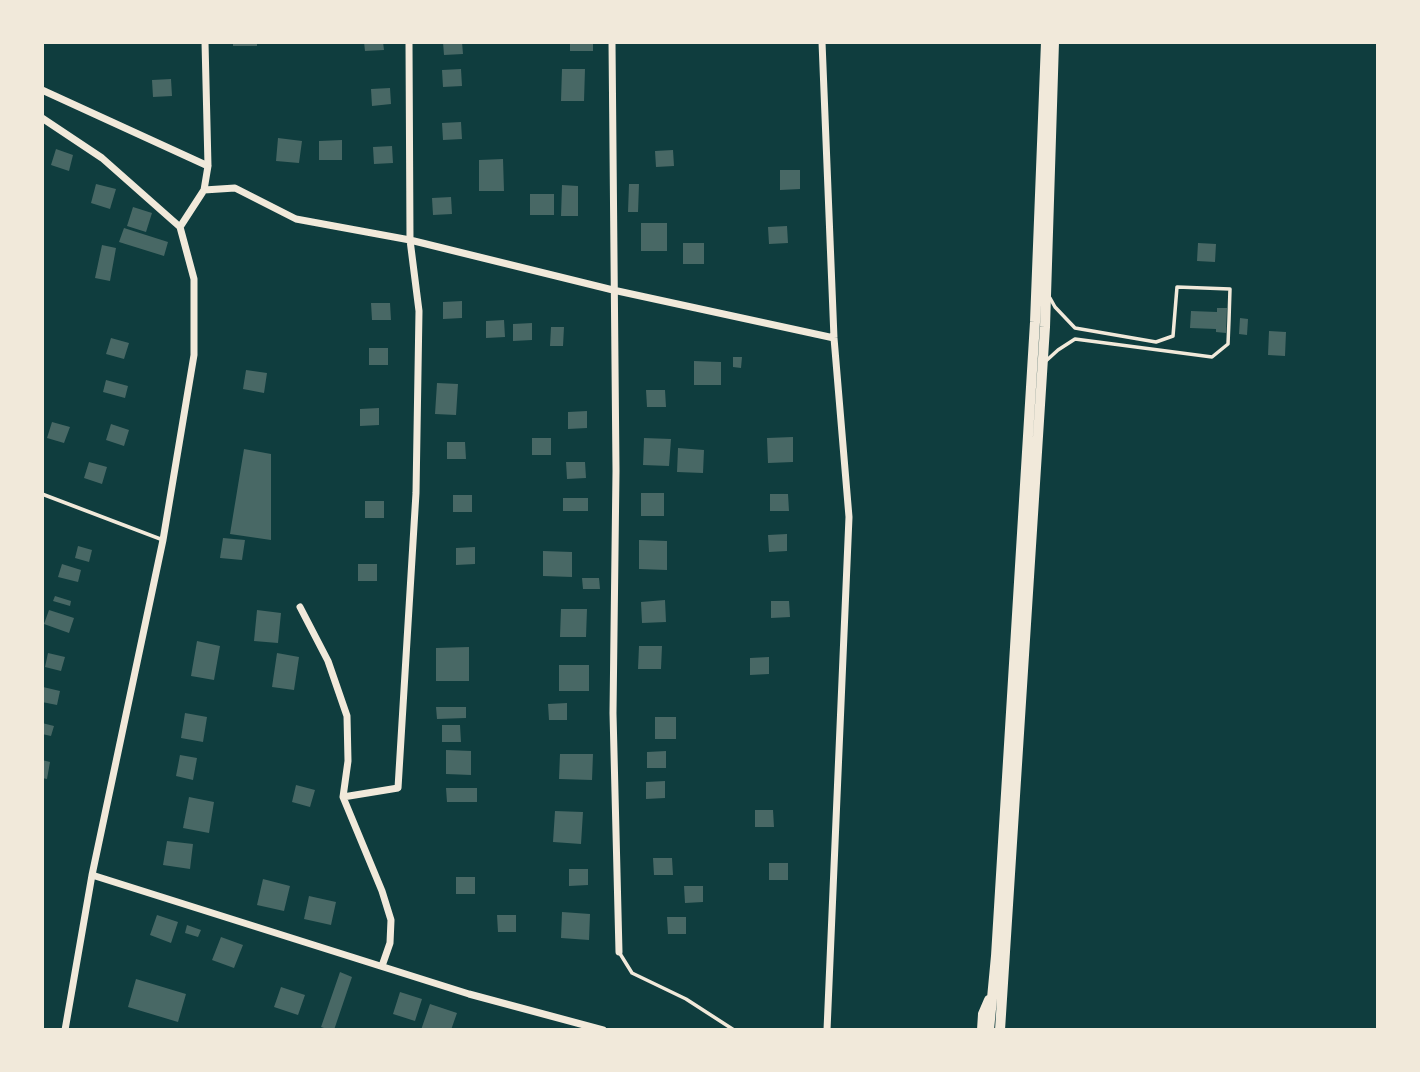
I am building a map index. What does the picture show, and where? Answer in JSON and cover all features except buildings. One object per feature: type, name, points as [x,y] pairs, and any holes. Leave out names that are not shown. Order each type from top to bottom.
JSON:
[{"type":"highway","points":[[989,1030],[1035,322],[1046,42]]},
{"type":"highway","points":[[1000,1030],[1043,364],[1054,42]]},
{"type":"highway","points":[[982,1030],[983,1014],[993,991]]},
{"type":"street","points":[[180,227],[204,190],[208,166],[205,42]]},
{"type":"street","points":[[343,797],[398,788],[416,493],[419,311],[410,240],[409,42]]},
{"type":"street","points":[[612,42],[616,471],[613,713],[619,952]]},
{"type":"street","points":[[822,42],[834,338],[849,517],[827,1030]]},
{"type":"street","points":[[42,90],[208,166]]},
{"type":"street","points":[[42,118],[102,158],[180,227],[194,279],[194,355],[163,540],[92,875],[65,1030]]},
{"type":"street","points":[[204,190],[235,188],[296,219],[410,240],[614,290],[834,338]]},
{"type":"street","points":[[299,607],[328,661],[347,716],[348,761],[343,797],[382,891],[391,920],[390,943],[382,966]]},
{"type":"street","points":[[92,875],[469,995],[603,1030]]},
{"type":"lane","points":[[1043,364],[1075,339],[1212,357],[1228,344],[1230,289],[1177,287],[1173,336],[1156,342],[1075,328],[1055,307],[1046,292]]},
{"type":"lane","points":[[42,494],[163,540]]},
{"type":"lane","points":[[619,952],[632,973],[685,999],[734,1030]]}]
